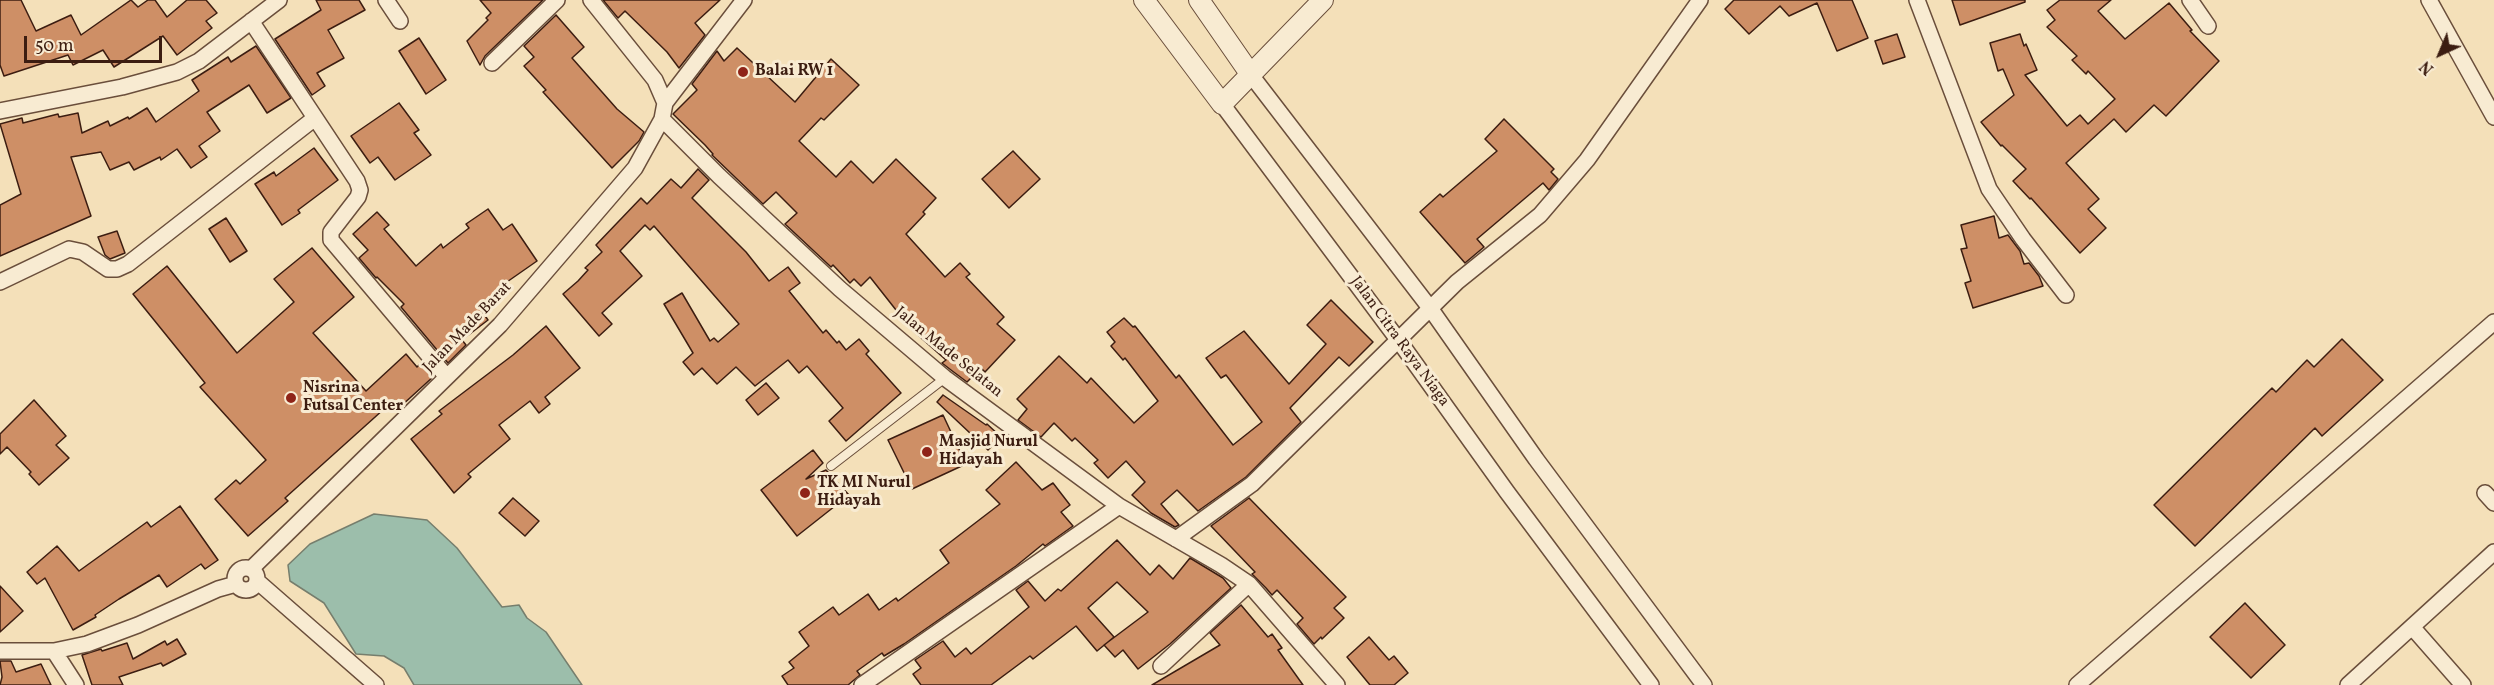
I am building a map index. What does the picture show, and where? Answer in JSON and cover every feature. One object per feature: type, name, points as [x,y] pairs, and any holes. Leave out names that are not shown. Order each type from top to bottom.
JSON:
[{"type":"street","points":[[0,111],[122,87],[177,72],[198,61],[279,0]]},
{"type":"street","points":[[386,0],[400,21]]},
{"type":"street","points":[[492,63],[557,0]]},
{"type":"street","name":"Jalan Made Selatan","points":[[591,0],[655,80],[664,111],[719,177],[840,289],[945,378],[1119,506],[1249,584],[1334,684]]},
{"type":"street","name":"Jalan Made Barat","points":[[54,651],[104,639],[218,589],[236,584],[237,573],[243,568],[254,575],[446,376],[500,324],[634,168],[664,111],[744,0]]},
{"type":"street","name":"Jalan Citra Raya Niaga","points":[[1144,0],[1400,341],[1507,492],[1651,685]]},
{"type":"street","points":[[1199,0],[1251,75],[1430,308],[1536,459],[1704,685]]},
{"type":"street","points":[[1222,104],[1323,0]]},
{"type":"street","points":[[1176,539],[1252,484],[1400,341],[1457,282],[1540,215],[1587,160],[1701,0]]},
{"type":"street","points":[[1917,0],[1989,189],[2023,240],[2066,294]]},
{"type":"street","points":[[2190,0],[2208,26]]},
{"type":"street","points":[[2429,0],[2494,117]]},
{"type":"street","points":[[251,21],[357,181],[360,190],[355,202],[331,232],[330,240],[446,376]]},
{"type":"street","points":[[0,282],[69,249],[83,252],[108,269],[117,269],[128,264],[315,117]]},
{"type":"street","points":[[2077,685],[2494,322]]},
{"type":"street","points":[[862,685],[1119,506]]},
{"type":"street","points":[[2348,685],[2494,552]]},
{"type":"street","points":[[254,575],[376,685]]},
{"type":"street","points":[[1161,666],[1249,584]]},
{"type":"street","points":[[2413,628],[2463,685]]},
{"type":"street","points":[[0,651],[54,651],[76,685]]},
{"type":"lane","points":[[831,466],[945,378]]},
{"type":"shaded area","points":[[374,514],[427,520],[457,548],[502,607],[519,605],[527,618],[546,632],[582,685],[414,685],[404,668],[384,656],[356,654],[324,603],[290,581],[288,565],[310,544]]},
{"type":"building","points":[[0,0],[21,0],[36,31],[71,15],[81,35],[131,0],[138,7],[148,0],[155,0],[167,17],[187,0],[206,0],[217,13],[206,21],[212,28],[177,55],[163,36],[114,67],[103,50],[73,65],[68,55],[4,76],[0,65]]},
{"type":"building","points":[[316,0],[359,0],[365,10],[328,30],[344,58],[317,73],[325,86],[312,95],[275,39],[321,10]]},
{"type":"building","points":[[480,0],[543,0],[485,56],[480,65],[467,41],[488,20],[486,18],[491,13]]},
{"type":"building","points":[[603,0],[720,0],[695,23],[705,35],[679,68],[667,52],[625,11],[618,18]]},
{"type":"building","points":[[1734,0],[1852,0],[1868,38],[1837,51],[1817,3],[1789,16],[1780,6],[1749,34],[1725,9]]},
{"type":"building","points":[[1952,0],[2025,0],[2025,2],[1960,25]]},
{"type":"building","points":[[2060,0],[2111,0],[2098,11],[2125,39],[2169,3],[2192,30],[2190,31],[2219,61],[2166,116],[2154,105],[2126,132],[2114,119],[2066,163],[2099,199],[2088,209],[2106,228],[2080,253],[2013,181],[2026,169],[2001,146],[1981,122],[2014,95],[2003,69],[1998,71],[1990,43],[2020,34],[2037,70],[2025,75],[2067,126],[2080,115],[2088,124],[2115,99],[2088,71],[2086,74],[2072,60],[2077,56],[2047,27],[2055,20],[2047,10]]},
{"type":"building","points":[[556,15],[584,47],[572,58],[617,109],[644,132],[639,141],[612,168],[543,92],[546,90],[524,66],[534,57],[524,46]]},
{"type":"building","points":[[1897,34],[1905,57],[1883,64],[1875,41]]},
{"type":"building","points":[[419,38],[446,80],[426,94],[399,51]]},
{"type":"building","points":[[256,46],[291,98],[267,113],[249,85],[207,112],[220,131],[199,146],[207,157],[191,168],[177,149],[161,160],[160,157],[134,170],[129,162],[110,170],[101,152],[71,157],[91,216],[0,256],[0,205],[21,194],[0,124],[22,118],[23,123],[58,114],[59,117],[78,113],[82,133],[108,121],[110,126],[128,117],[129,119],[147,108],[156,122],[199,91],[192,80],[228,57],[231,62]]},
{"type":"building","points":[[737,48],[795,102],[831,59],[859,85],[824,120],[821,118],[799,141],[836,177],[851,161],[873,183],[896,159],[936,198],[906,234],[945,277],[960,263],[970,274],[966,277],[1004,317],[997,324],[1015,340],[985,372],[981,368],[967,382],[942,363],[946,360],[911,329],[870,277],[861,286],[854,279],[850,283],[833,265],[831,267],[785,224],[797,213],[776,192],[763,204],[673,114],[697,90],[692,84],[717,51],[724,61]]},
{"type":"building","points":[[399,103],[419,130],[414,133],[431,155],[395,180],[378,157],[370,163],[351,136]]},
{"type":"building","points":[[1504,119],[1554,169],[1551,172],[1558,179],[1549,190],[1543,183],[1477,239],[1484,247],[1465,263],[1420,212],[1440,194],[1443,197],[1497,151],[1485,139]]},
{"type":"building","points":[[314,148],[338,180],[298,210],[300,213],[282,225],[255,184],[274,172],[276,176]]},
{"type":"building","points":[[1013,151],[1040,179],[1009,208],[982,179]]},
{"type":"building","points":[[698,169],[709,180],[692,198],[746,252],[769,281],[788,267],[800,283],[789,291],[823,333],[826,330],[846,350],[859,339],[869,351],[866,354],[901,393],[846,441],[829,421],[843,408],[807,366],[799,373],[788,360],[755,386],[736,367],[717,384],[702,368],[694,375],[683,362],[693,353],[664,304],[682,293],[710,341],[714,338],[718,342],[739,324],[654,226],[650,230],[645,225],[620,251],[642,276],[602,313],[612,324],[599,336],[563,294],[578,281],[588,270],[585,268],[602,252],[596,245],[641,198],[647,204],[671,179],[681,188]]},
{"type":"building","points":[[488,209],[503,230],[512,224],[537,261],[504,284],[508,290],[481,310],[488,320],[462,340],[466,345],[448,363],[401,307],[404,304],[376,278],[359,258],[368,250],[353,234],[377,212],[389,225],[384,229],[416,266],[441,244],[443,248],[469,228],[466,224]]},
{"type":"building","points":[[1994,216],[1999,238],[2008,235],[2020,251],[2024,264],[2029,263],[2043,286],[1973,308],[1965,283],[1971,281],[1961,249],[1967,248],[1961,225]]},
{"type":"building","points":[[226,218],[247,251],[230,262],[209,229]]},
{"type":"building","points":[[117,231],[125,253],[110,259],[105,255],[98,237]]},
{"type":"building","points":[[312,248],[354,297],[313,333],[366,391],[406,354],[417,367],[422,362],[434,376],[400,407],[394,400],[285,498],[288,501],[248,536],[215,499],[236,480],[240,484],[266,460],[200,387],[205,383],[133,294],[167,266],[237,353],[294,302],[274,279]]},
{"type":"building","points":[[1331,300],[1373,342],[1349,366],[1339,357],[1290,408],[1301,422],[1246,477],[1198,511],[1177,490],[1161,504],[1179,525],[1175,527],[1151,513],[1132,495],[1145,482],[1126,461],[1108,478],[1094,463],[1098,460],[1075,438],[1072,441],[1054,423],[1041,437],[1018,420],[1027,409],[1017,399],[1059,356],[1087,383],[1091,378],[1134,423],[1158,401],[1125,358],[1123,360],[1111,346],[1115,342],[1107,332],[1124,318],[1133,327],[1135,326],[1176,378],[1179,375],[1233,445],[1262,422],[1226,375],[1221,378],[1206,358],[1244,331],[1289,384],[1326,344],[1307,325]]},
{"type":"building","points":[[546,326],[580,368],[545,397],[550,404],[539,413],[530,401],[499,425],[510,439],[468,474],[471,477],[454,493],[411,439],[442,414],[439,411],[513,355]]},
{"type":"building","points":[[2342,339],[2383,380],[2322,436],[2315,428],[2195,546],[2154,505],[2272,388],[2276,392],[2307,360],[2314,367]]},
{"type":"building","points":[[766,383],[779,398],[758,415],[746,400]]},
{"type":"building","points":[[943,395],[987,424],[1001,437],[988,450],[937,402]]},
{"type":"building","points":[[34,400],[66,436],[56,445],[69,458],[39,485],[29,474],[31,472],[7,447],[0,454],[0,434]]},
{"type":"building","name":"Masjid Nurul Hidayah","points":[[943,415],[966,464],[912,489],[888,440]]},
{"type":"building","name":"TK MI Nurul Hidayah","points":[[813,450],[823,463],[806,479],[826,470],[849,495],[797,536],[761,490]]},
{"type":"building","points":[[1016,462],[1042,490],[1053,483],[1070,505],[1061,512],[1073,526],[1045,546],[1043,544],[1016,566],[904,644],[884,656],[882,653],[857,671],[860,675],[848,685],[788,685],[782,676],[794,668],[789,662],[809,646],[799,632],[833,607],[839,615],[868,594],[879,610],[896,598],[898,601],[949,563],[940,550],[1000,504],[986,490]]},
{"type":"building","points":[[513,498],[539,521],[525,536],[499,513]]},
{"type":"building","points":[[1249,498],[1346,597],[1334,608],[1344,618],[1314,644],[1297,624],[1303,618],[1277,590],[1272,595],[1252,574],[1255,572],[1211,526]]},
{"type":"building","points":[[180,506],[218,560],[205,569],[201,564],[167,587],[159,575],[73,630],[45,578],[37,584],[27,572],[57,546],[79,571],[147,522],[151,527]]},
{"type":"building","points":[[1117,540],[1150,575],[1159,565],[1173,579],[1190,558],[1223,578],[1231,588],[1170,644],[1138,669],[1123,650],[1115,657],[1104,645],[1097,651],[1076,626],[1033,659],[1030,656],[991,685],[921,685],[913,674],[921,668],[915,660],[943,641],[955,657],[966,648],[971,654],[1029,607],[1016,590],[1028,581],[1045,601],[1058,589],[1061,591]],"holes":[[[1117,582],[1148,612],[1107,643],[1114,637],[1088,608]]]},
{"type":"building","points":[[0,586],[23,611],[0,632]]},
{"type":"building","points":[[2245,603],[2285,645],[2251,678],[2210,637]]},
{"type":"building","points":[[1241,605],[1268,637],[1272,634],[1282,648],[1278,650],[1303,685],[1152,685],[1220,645],[1210,633]]},
{"type":"building","points":[[1369,637],[1389,660],[1394,656],[1408,673],[1394,685],[1370,685],[1347,657]]},
{"type":"building","points":[[177,639],[186,654],[163,666],[161,663],[119,677],[123,685],[92,685],[82,655],[127,643],[133,659],[165,641],[167,645]]},
{"type":"building","points":[[0,661],[11,661],[16,672],[41,664],[51,685],[0,685],[2,677]]},
{"type":"place","name":"Balai RW 1","points":[[743,72]]},
{"type":"place","name":"Nisrina Futsal Center","points":[[291,398]]},
{"type":"place","name":"Masjid Nurul Hidayah","points":[[927,452]]},
{"type":"place","name":"TK MI Nurul Hidayah","points":[[805,493]]}]
